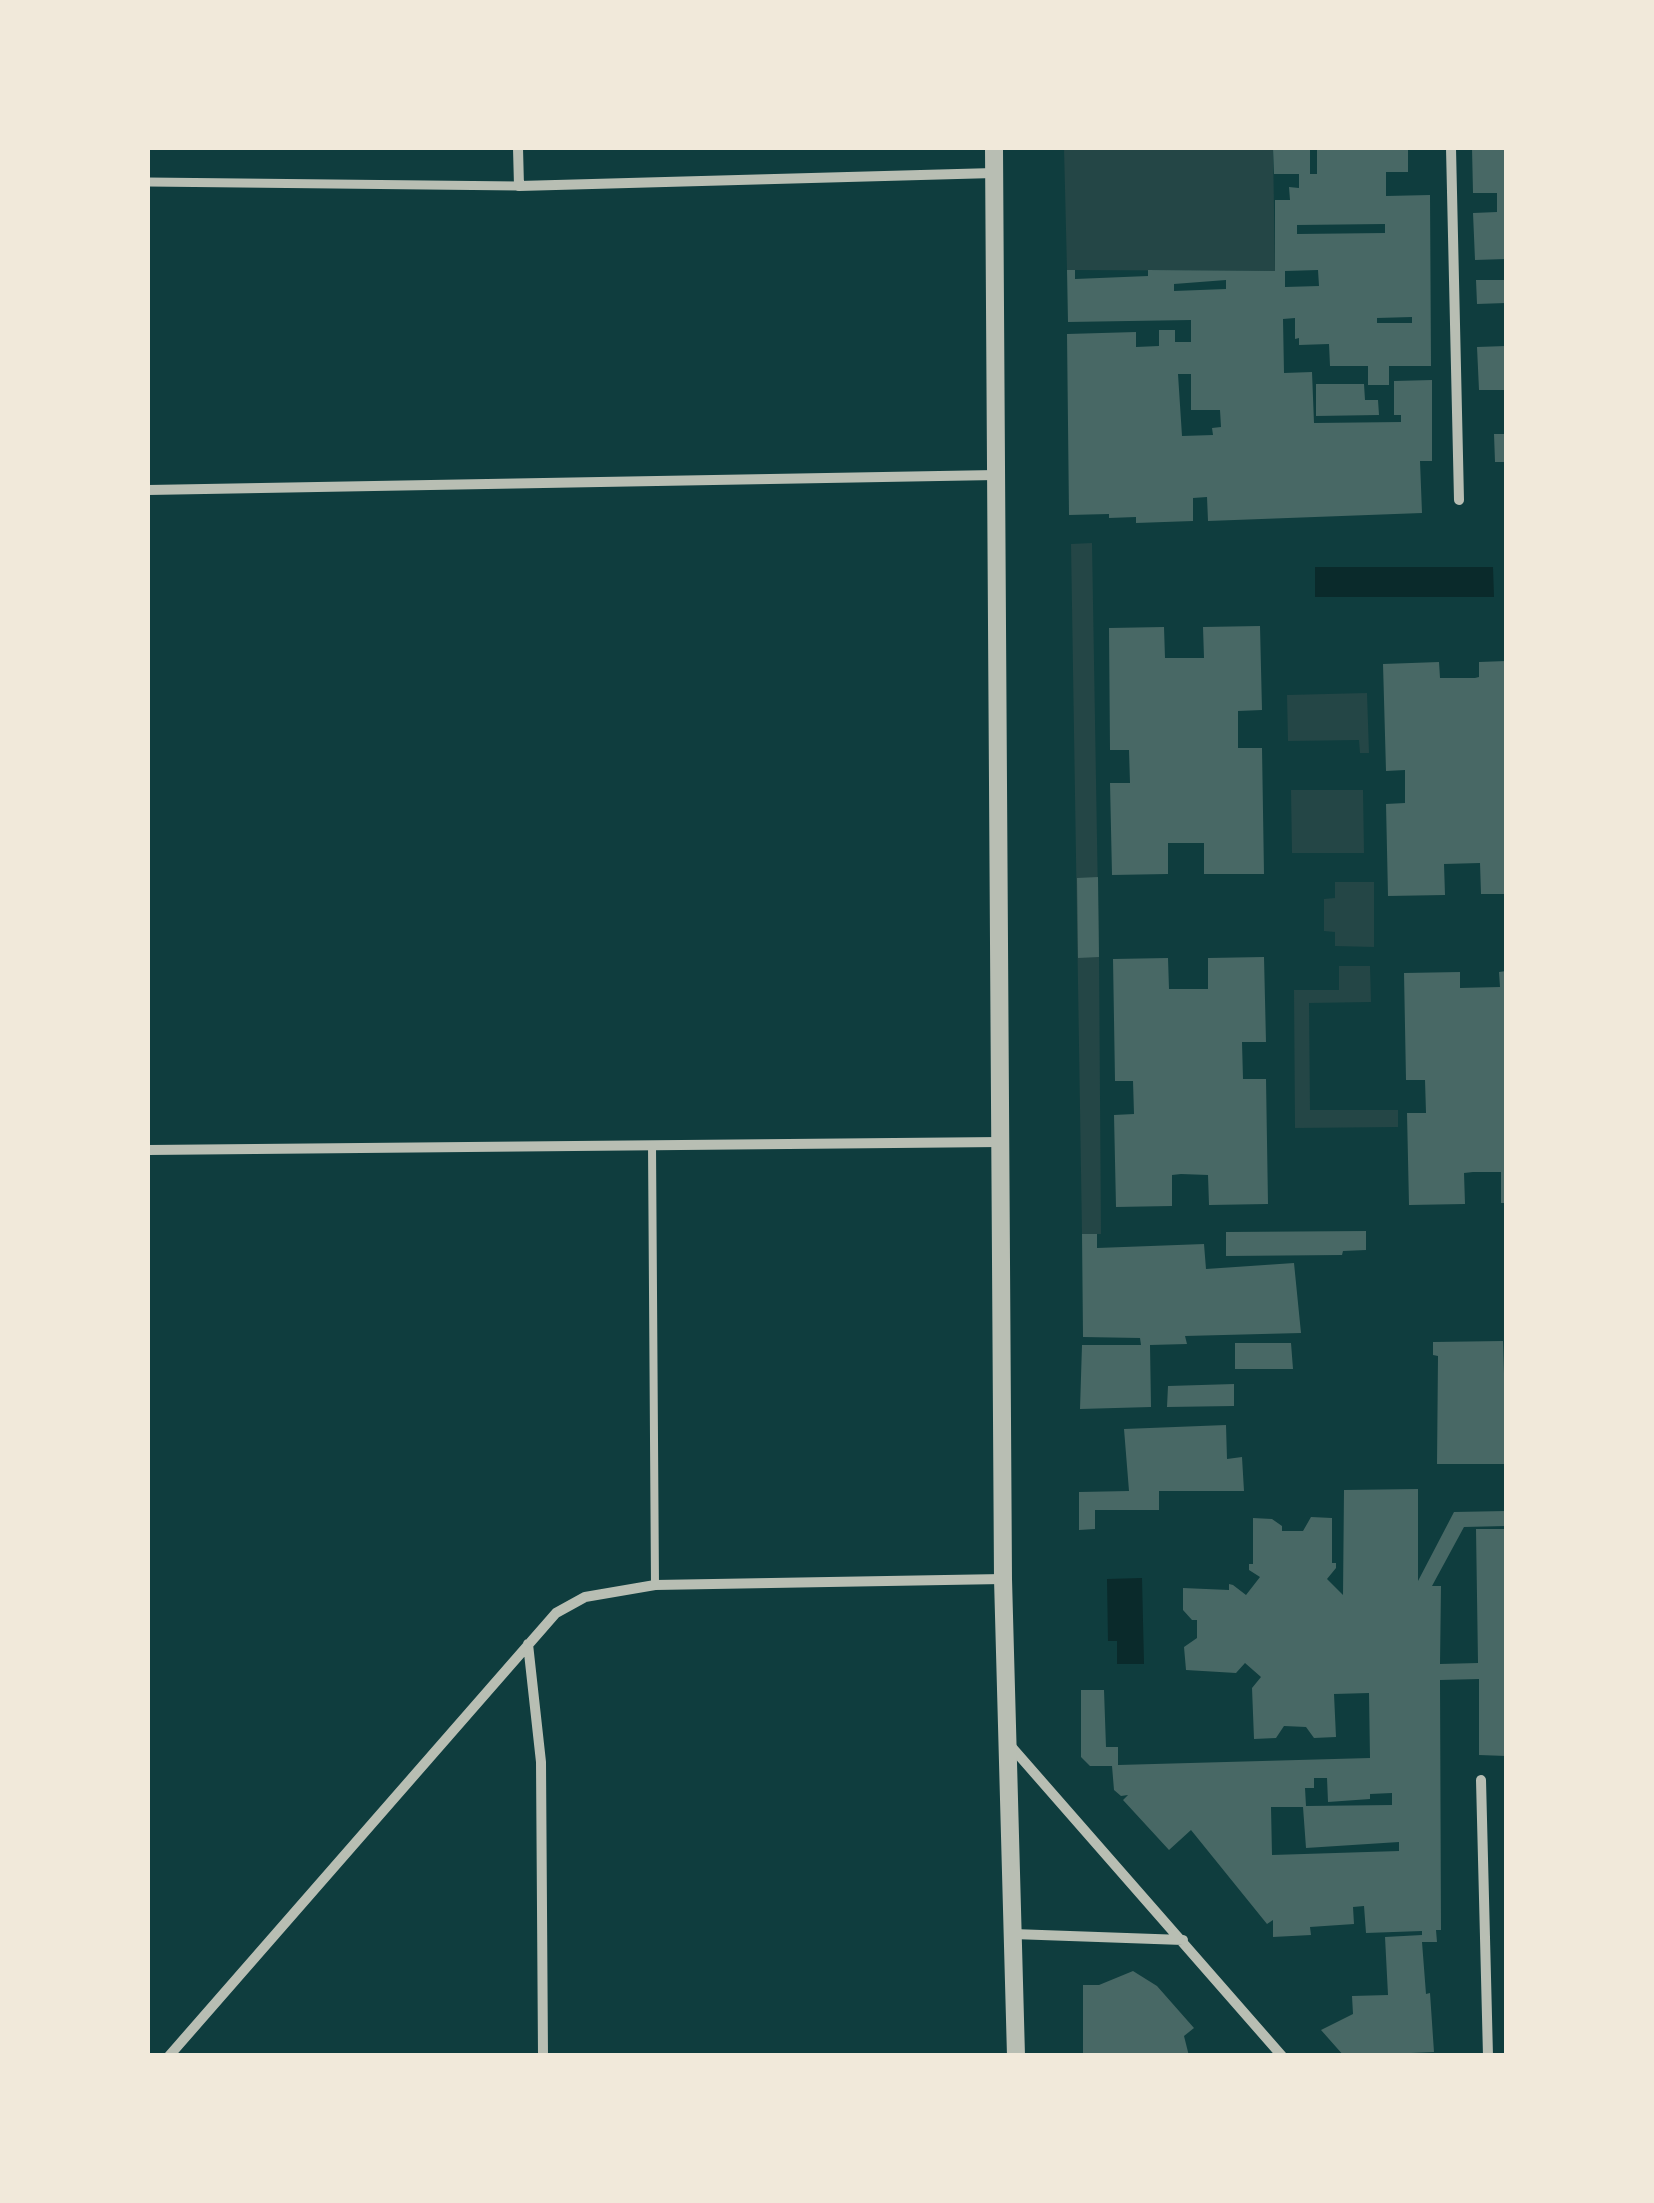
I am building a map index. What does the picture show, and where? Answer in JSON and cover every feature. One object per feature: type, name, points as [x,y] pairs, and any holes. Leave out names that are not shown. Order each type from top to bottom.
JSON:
[{"type":"street","points":[[518,148],[519,186]]},
{"type":"street","points":[[994,148],[1003,1579],[1016,2056]]},
{"type":"street","points":[[1451,148],[1459,500]]},
{"type":"street","points":[[148,182],[519,186],[994,173]]},
{"type":"street","points":[[148,490],[998,475]]},
{"type":"street","points":[[148,1150],[1001,1142]]},
{"type":"street","points":[[169,2056],[556,1613],[585,1598],[655,1586],[1003,1579]]},
{"type":"street","points":[[528,1644],[540,1762],[543,2056]]},
{"type":"street","points":[[1008,1743],[1282,2056]]},
{"type":"street","points":[[1481,1780],[1488,2056]]},
{"type":"street","points":[[1013,1934],[1183,1940]]},
{"type":"lane","points":[[652,1145],[655,1586]]},
{"type":"shaded area","points":[[1064,148],[1273,148],[1275,271],[1067,270]]},
{"type":"shaded area","points":[[1092,543],[1101,1234],[1082,1234],[1071,544]]},
{"type":"shaded area","points":[[1315,567],[1493,567],[1494,597],[1315,597]]},
{"type":"shaded area","points":[[1367,693],[1369,753],[1360,753],[1359,740],[1288,741],[1287,695]]},
{"type":"shaded area","points":[[1291,790],[1363,790],[1364,853],[1292,853]]},
{"type":"shaded area","points":[[1335,882],[1374,882],[1374,947],[1335,946],[1335,932],[1324,931],[1324,899],[1335,898]]},
{"type":"shaded area","points":[[1339,966],[1370,966],[1371,1002],[1309,1003],[1310,1110],[1398,1110],[1398,1127],[1295,1128],[1294,990],[1339,990]]},
{"type":"shaded area","points":[[1142,1578],[1144,1664],[1117,1664],[1117,1641],[1108,1641],[1107,1579]]},
{"type":"building","points":[[1273,148],[1310,148],[1310,174],[1317,174],[1317,148],[1408,148],[1408,172],[1386,172],[1386,196],[1430,195],[1431,366],[1389,366],[1389,385],[1368,385],[1368,366],[1330,366],[1329,344],[1299,345],[1299,338],[1295,339],[1295,318],[1283,319],[1284,373],[1312,372],[1314,423],[1401,422],[1401,415],[1394,415],[1394,381],[1432,380],[1432,461],[1420,461],[1422,513],[1208,521],[1207,497],[1193,498],[1193,521],[1136,523],[1136,517],[1069,515],[1067,334],[1136,332],[1136,347],[1159,346],[1159,330],[1175,330],[1175,342],[1191,342],[1191,320],[1068,322],[1067,270],[1075,270],[1075,279],[1148,276],[1148,270],[1275,271],[1275,200],[1290,200],[1289,187],[1299,188],[1299,174],[1274,174]],"holes":[[[1385,224],[1385,233],[1297,234],[1297,225]],[[1318,270],[1319,286],[1285,287],[1285,271]],[[1226,280],[1226,289],[1174,291],[1174,284]],[[1412,317],[1412,323],[1377,323],[1377,318]],[[1178,374],[1191,374],[1191,410],[1220,410],[1221,427],[1212,428],[1213,435],[1182,436]]]},
{"type":"building","points":[[1472,148],[1506,148],[1506,259],[1475,260],[1473,213],[1497,212],[1497,193],[1473,193]]},
{"type":"building","points":[[1476,280],[1506,280],[1506,303],[1477,304]]},
{"type":"building","points":[[1506,346],[1506,390],[1479,390],[1477,347]]},
{"type":"building","points":[[1316,384],[1364,384],[1365,400],[1378,400],[1379,415],[1316,416]]},
{"type":"building","points":[[1494,434],[1506,434],[1506,462],[1495,462]]},
{"type":"building","points":[[1260,626],[1262,710],[1238,711],[1238,748],[1262,748],[1264,874],[1204,874],[1204,843],[1168,843],[1168,874],[1112,875],[1110,783],[1130,783],[1129,750],[1110,750],[1109,628],[1164,627],[1165,658],[1204,658],[1203,627]]},
{"type":"building","points":[[1506,661],[1506,894],[1481,894],[1480,863],[1444,864],[1445,895],[1388,896],[1386,804],[1405,803],[1405,770],[1386,771],[1383,664],[1439,662],[1440,678],[1475,678],[1479,677],[1479,662]]},
{"type":"building","points":[[1098,877],[1099,957],[1078,958],[1077,878]]},
{"type":"building","points":[[1264,957],[1266,1042],[1242,1042],[1243,1079],[1266,1079],[1268,1204],[1209,1205],[1208,1175],[1181,1174],[1172,1175],[1172,1206],[1116,1207],[1114,1115],[1134,1114],[1133,1081],[1115,1081],[1113,959],[1168,958],[1169,989],[1208,989],[1208,958]]},
{"type":"building","points":[[1506,971],[1506,1203],[1501,1203],[1501,1172],[1473,1172],[1464,1173],[1465,1204],[1409,1205],[1407,1113],[1426,1113],[1425,1080],[1406,1080],[1404,973],[1460,972],[1460,988],[1500,987],[1499,972]]},
{"type":"building","points":[[1366,1231],[1366,1250],[1343,1251],[1342,1255],[1226,1256],[1226,1232]]},
{"type":"building","points":[[1082,1234],[1097,1234],[1097,1248],[1204,1244],[1206,1269],[1294,1263],[1301,1333],[1185,1336],[1187,1344],[1150,1345],[1151,1407],[1080,1409],[1082,1345],[1141,1345],[1140,1338],[1083,1337]]},
{"type":"building","points":[[1503,1341],[1504,1464],[1437,1464],[1438,1356],[1433,1355],[1433,1342]]},
{"type":"building","points":[[1235,1343],[1291,1343],[1293,1369],[1235,1369]]},
{"type":"building","points":[[1234,1384],[1234,1406],[1167,1407],[1168,1386]]},
{"type":"building","points":[[1226,1425],[1227,1459],[1242,1457],[1244,1491],[1159,1491],[1159,1510],[1095,1510],[1095,1529],[1079,1530],[1079,1492],[1129,1491],[1124,1429]]},
{"type":"building","points":[[1418,1489],[1418,1581],[1454,1512],[1506,1511],[1506,1526],[1464,1527],[1432,1586],[1441,1586],[1440,1664],[1478,1663],[1476,1529],[1506,1529],[1506,1756],[1479,1755],[1479,1679],[1440,1680],[1441,1930],[1436,1930],[1437,1942],[1422,1942],[1434,2052],[1344,2056],[1321,2030],[1353,2014],[1352,1996],[1388,1995],[1385,1937],[1422,1935],[1422,1931],[1366,1933],[1364,1906],[1353,1907],[1354,1924],[1310,1927],[1311,1935],[1273,1937],[1273,1920],[1267,1924],[1191,1830],[1169,1850],[1123,1800],[1128,1795],[1121,1796],[1114,1790],[1112,1766],[1090,1766],[1081,1757],[1081,1690],[1104,1690],[1106,1747],[1118,1747],[1118,1765],[1370,1758],[1369,1693],[1334,1694],[1336,1737],[1314,1738],[1306,1727],[1284,1726],[1276,1738],[1254,1739],[1252,1688],[1261,1677],[1245,1663],[1236,1673],[1186,1670],[1184,1647],[1197,1638],[1197,1620],[1183,1610],[1183,1588],[1229,1590],[1229,1584],[1246,1595],[1260,1577],[1249,1570],[1249,1564],[1253,1564],[1253,1518],[1272,1519],[1282,1526],[1282,1531],[1303,1531],[1311,1517],[1332,1518],[1332,1563],[1336,1563],[1336,1568],[1327,1579],[1343,1595],[1344,1490]],"holes":[[[1314,1778],[1327,1778],[1328,1802],[1392,1793],[1392,1805],[1306,1806],[1305,1788],[1314,1788]],[[1271,1807],[1303,1807],[1306,1848],[1399,1842],[1399,1851],[1272,1855]]]},
{"type":"building","points":[[1133,1971],[1157,1986],[1194,2028],[1184,2036],[1189,2056],[1083,2056],[1083,1985],[1099,1985]]}]
